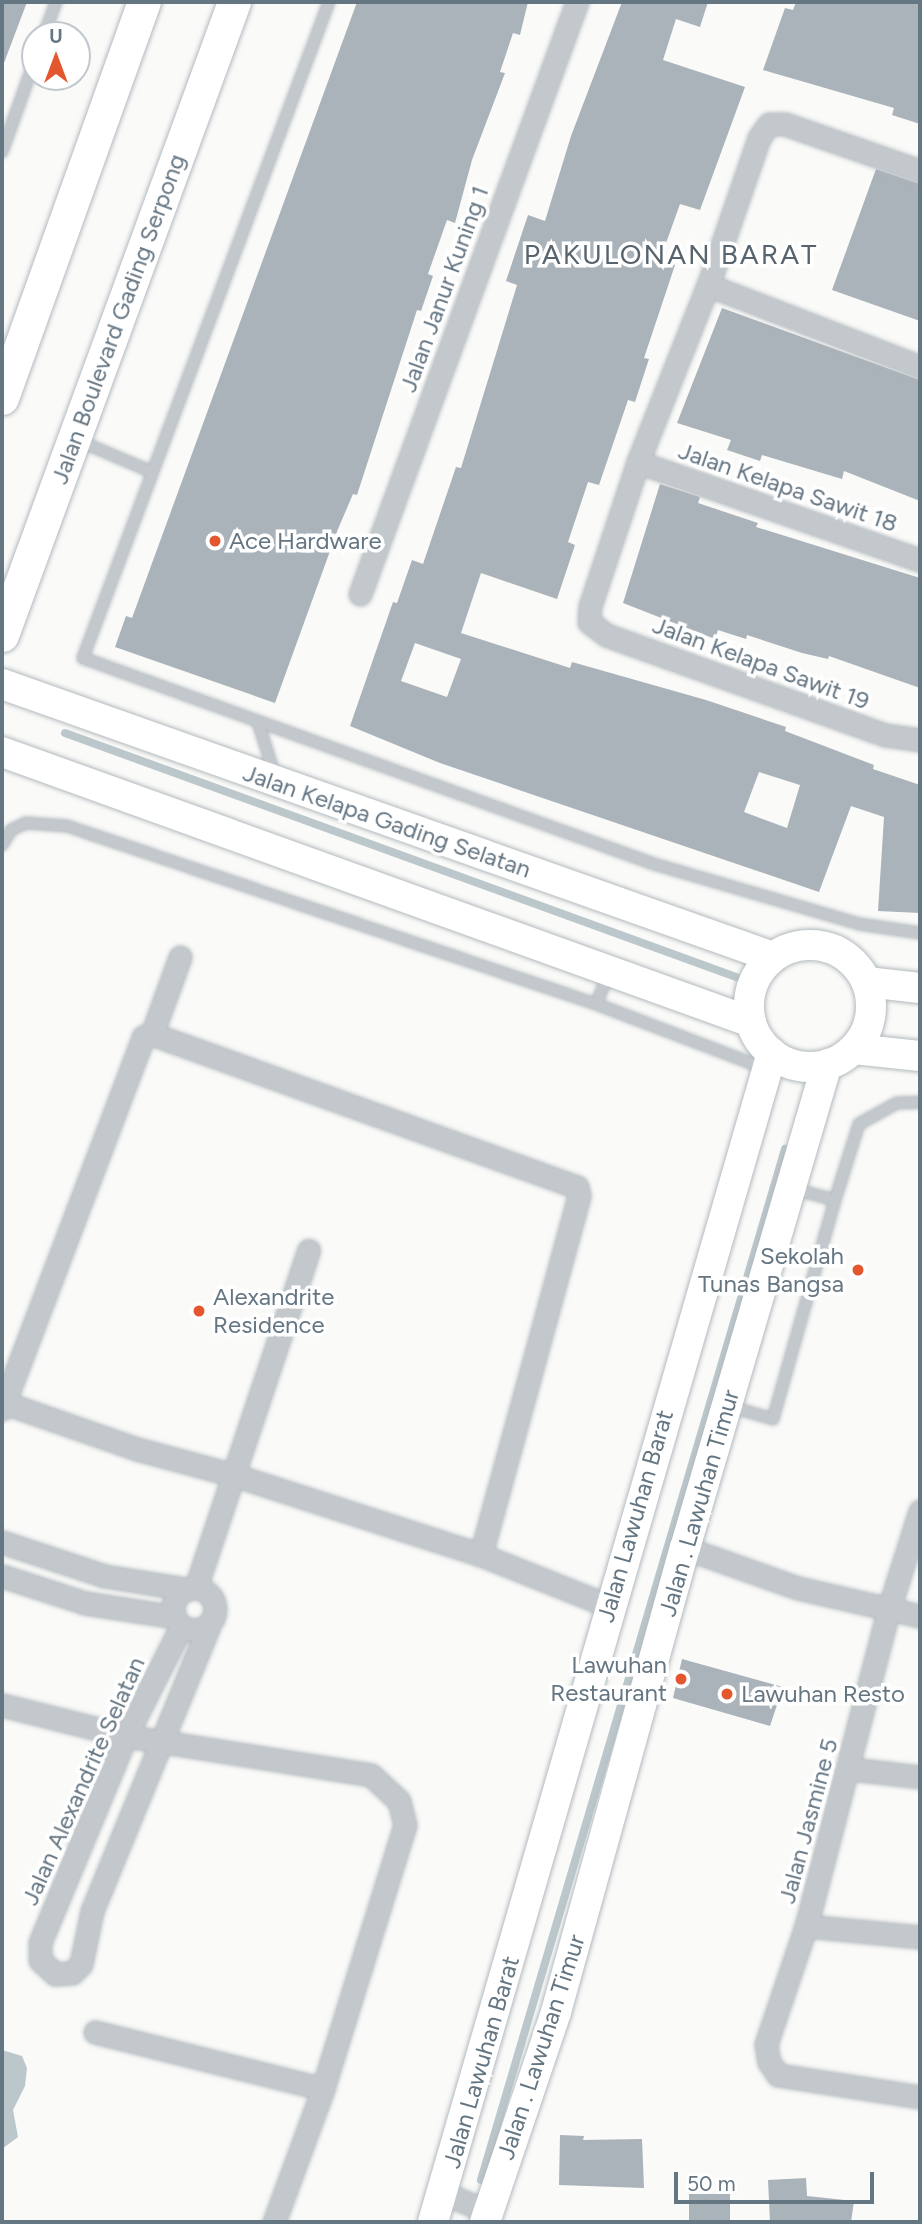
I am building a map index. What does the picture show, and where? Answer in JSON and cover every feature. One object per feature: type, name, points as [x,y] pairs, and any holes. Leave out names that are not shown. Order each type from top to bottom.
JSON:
[{"type":"main road","points":[[3,394],[144,2]]},
{"type":"main road","name":"Jalan Boulevard Gading Serpong","points":[[2,635],[234,2]]},
{"type":"street","name":"Jalan Janur Kuning 1","points":[[360,594],[577,2]]},
{"type":"street","points":[[638,462],[708,285],[759,138],[769,124],[785,124],[920,171]]},
{"type":"street","points":[[708,285],[920,367]]},
{"type":"street","name":"Jalan Kelapa Sawit 18","points":[[638,462],[920,560]]},
{"type":"street","name":"Jalan Kelapa Sawit 19","points":[[638,462],[590,606],[589,622],[606,635],[669,658],[885,735],[920,740]]},
{"type":"street","name":"Jalan Kelapa Gading Selatan","points":[[2,684],[773,957]]},
{"type":"street","points":[[2,752],[751,1022]]},
{"type":"street","points":[[807,944],[826,947],[850,960],[867,982],[870,1018],[854,1049],[827,1065],[769,1062],[751,1022],[752,986],[773,957],[807,944]]},
{"type":"street","points":[[152,1034],[180,957]]},
{"type":"street","points":[[867,982],[920,988]]},
{"type":"street","points":[[481,1556],[579,1196],[578,1187],[152,1034],[143,1037],[3,1406],[137,1449],[237,1476],[481,1556],[609,1606]]},
{"type":"street","points":[[854,1049],[920,1056]]},
{"type":"street","name":"Jalan Lawuhan Barat","points":[[433,2222],[444,2193],[609,1606],[769,1062]]},
{"type":"street","name":"Jalan . Lawuhan Timur","points":[[487,2217],[556,2012],[685,1548],[827,1065]]},
{"type":"street","points":[[178,1622],[177,1596],[191,1588],[237,1476],[309,1250]]},
{"type":"street","name":"Jalan Jasmine 5","points":[[920,1511],[888,1612],[850,1769],[806,1926],[769,2026],[769,2062],[778,2075],[920,2097]]},
{"type":"street","points":[[2,1542],[105,1576],[191,1588],[214,1600],[211,1621],[203,1628],[85,1603],[2,1576]]},
{"type":"street","points":[[685,1548],[798,1588],[888,1612],[920,1616]]},
{"type":"street","name":"Jalan Alexandrite Selatan","points":[[178,1622],[126,1735],[40,1944],[40,1960],[55,1974],[72,1973],[81,1964],[92,1911],[211,1621]]},
{"type":"street","points":[[2,1705],[126,1735],[371,1775],[390,1789],[403,1810],[405,1825],[323,2089],[274,2222]]},
{"type":"street","points":[[850,1769],[920,1777]]},
{"type":"street","points":[[806,1926],[920,1937]]},
{"type":"street","points":[[95,2032],[323,2089]]},
{"type":"street","points":[[444,2193],[487,2217]]},
{"type":"lane","points":[[49,21],[56,2]]},
{"type":"lane","points":[[329,2],[83,658],[654,864],[859,924],[920,933]]},
{"type":"lane","points":[[2,152],[24,91]]},
{"type":"lane","points":[[74,439],[152,472]]},
{"type":"lane","points":[[258,722],[277,783]]},
{"type":"lane","points":[[2,845],[11,830],[26,823],[66,826],[769,1062]]},
{"type":"lane","points":[[596,1004],[610,971]]},
{"type":"lane","points":[[727,1406],[773,1419],[859,1124],[897,1103],[920,1102]]},
{"type":"lane","points":[[790,1188],[835,1200]]},
{"type":"shaded area","points":[[2,2050],[22,2056],[27,2068],[25,2086],[13,2110],[18,2137],[2,2149]]},
{"type":"building","points":[[2,2],[27,2],[4,63],[2,63]]},
{"type":"building","points":[[357,2],[528,2],[520,35],[513,33],[500,72],[505,73],[472,160],[455,223],[447,220],[428,274],[433,276],[421,311],[417,310],[357,495],[353,494],[338,529],[275,703],[115,647],[126,616],[132,618]]},
{"type":"building","points":[[622,2],[708,2],[700,27],[676,19],[663,60],[745,87],[700,210],[680,204],[660,260],[675,265],[644,358],[649,359],[635,402],[628,400],[599,485],[588,482],[568,542],[575,545],[557,599],[481,573],[461,633],[570,668],[572,662],[706,700],[786,727],[785,731],[874,765],[873,769],[920,785],[920,913],[878,911],[884,817],[851,806],[819,892],[440,763],[350,726],[393,602],[397,603],[412,560],[423,564],[456,467],[461,468],[517,285],[506,281],[528,215],[545,221],[571,136]],"holes":[[[415,643],[461,659],[447,697],[401,681]],[[759,772],[800,785],[787,828],[744,812]]]},
{"type":"building","points":[[796,2],[920,2],[920,124],[892,115],[894,108],[763,70],[785,8],[793,10]]},
{"type":"building","points":[[876,169],[920,184],[920,321],[832,290]]},
{"type":"building","points":[[722,308],[920,380],[920,501],[844,471],[842,479],[762,455],[760,461],[727,450],[731,440],[677,423]]},
{"type":"building","points":[[660,484],[700,497],[698,503],[758,523],[756,527],[920,578],[920,688],[829,656],[828,659],[802,653],[747,635],[746,639],[718,630],[715,639],[623,603]]},
{"type":"building","name":"Lawuhan Resto","points":[[682,1659],[783,1687],[770,1726],[673,1698]]},
{"type":"building","points":[[560,2135],[584,2136],[583,2140],[642,2139],[644,2188],[559,2185]]},
{"type":"building","points":[[806,2178],[807,2196],[854,2201],[851,2222],[770,2222],[768,2180]]},
{"type":"building","points":[[689,2194],[730,2194],[730,2222],[689,2222]]},
{"type":"waterway","points":[[65,733],[736,977]]},
{"type":"waterway","points":[[481,2180],[785,1149]]},
{"type":"place","name":"Ace Hardware","points":[[215,541]]},
{"type":"place","name":"Sekolah Tunas Bangsa","points":[[858,1270]]},
{"type":"place","name":"Alexandrite Residence","points":[[199,1311]]},
{"type":"place","name":"Lawuhan Restaurant","points":[[681,1679]]},
{"type":"place","name":"Lawuhan Resto","points":[[727,1694]]},
{"type":"district","name":"PAKULONAN BARAT","points":[[671,254]]}]
